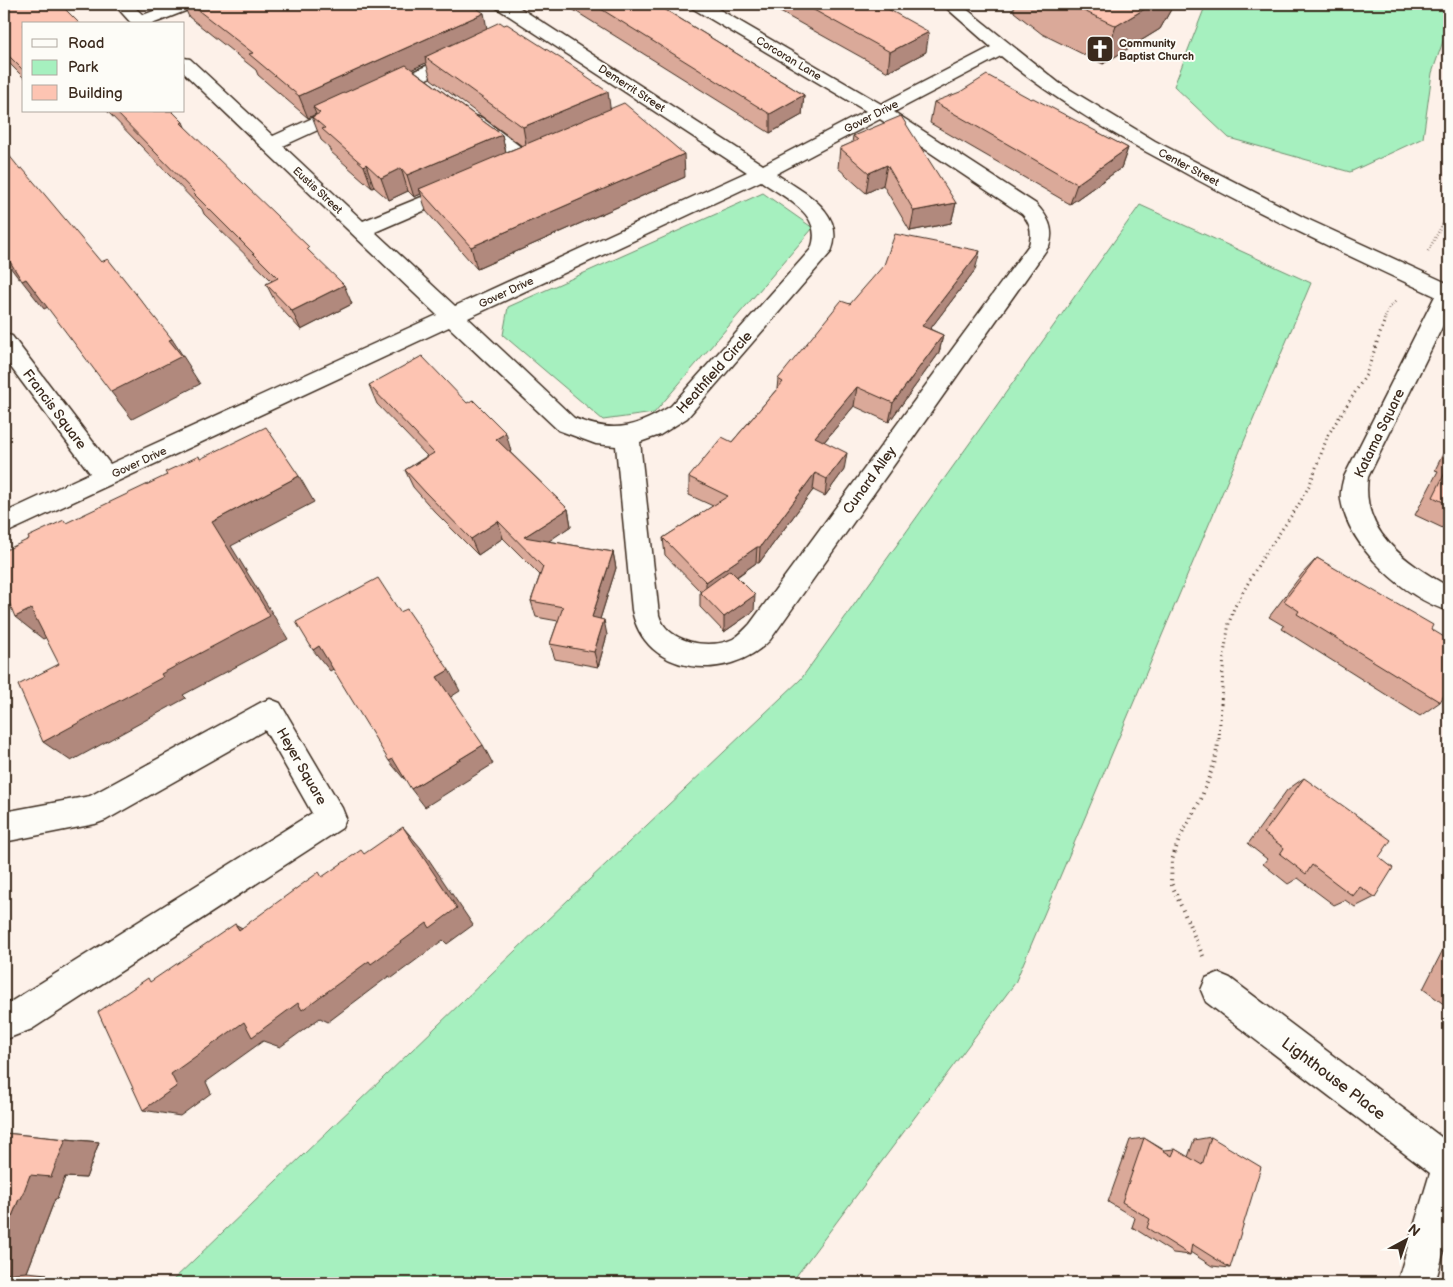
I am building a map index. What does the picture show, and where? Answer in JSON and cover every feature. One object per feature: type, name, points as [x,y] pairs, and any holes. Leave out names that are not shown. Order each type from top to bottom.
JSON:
[{"type":"street","points":[[122,4],[140,22]]},
{"type":"street","points":[[143,22],[187,4]]},
{"type":"street","name":"Demerrit Street","points":[[503,4],[648,108],[762,173]]},
{"type":"street","name":"Corcoran Lane","points":[[698,4],[881,112]]},
{"type":"street","name":"Center Street","points":[[950,4],[1052,86],[1110,124],[1178,162],[1449,293]]},
{"type":"street","points":[[516,30],[532,23]]},
{"type":"street","name":"Gover Drive","points":[[4,524],[762,173],[1003,48]]},
{"type":"street","points":[[270,145],[473,50]]},
{"type":"street","name":"Eustis Street","points":[[185,64],[452,317]]},
{"type":"street","points":[[414,78],[430,90]]},
{"type":"street","name":"Cunard Alley","points":[[627,436],[644,610],[650,628],[667,646],[692,656],[719,656],[744,647],[760,632],[1039,246],[1042,237],[1042,228],[1030,209],[881,112]]},
{"type":"street","points":[[462,113],[534,156],[507,168]]},
{"type":"street","name":"Heathfield Circle","points":[[452,317],[566,424],[581,431],[599,435],[627,436],[660,426],[679,412],[820,252],[824,244],[825,230],[820,216],[762,173]]},
{"type":"street","points":[[360,230],[470,183]]},
{"type":"street","name":"Katama Square","points":[[1449,293],[1356,477],[1354,499],[1364,526],[1378,550],[1416,581],[1449,600]]},
{"type":"street","name":"Francis Square","points":[[4,342],[106,477]]},
{"type":"street","name":"Heyer Square","points":[[4,827],[95,810],[270,712],[331,818],[20,1016],[4,1023]]},
{"type":"street","name":"Lighthouse Place","points":[[1218,990],[1449,1165]]},
{"type":"street","points":[[1416,1283],[1449,1171]]},
{"type":"path","points":[[1218,990],[1171,883],[1172,860],[1179,839],[1201,799],[1215,761],[1220,735],[1224,654],[1229,623],[1234,608],[1261,560],[1310,484],[1328,435],[1366,375],[1375,344],[1389,308],[1396,301],[1412,298],[1432,258],[1428,250],[1449,213]]},
{"type":"green space","points":[[1206,4],[1449,4],[1449,24],[1432,73],[1423,138],[1350,172],[1229,138],[1174,86]]},
{"type":"green space","points":[[763,193],[813,228],[654,413],[603,420],[503,335],[508,307]]},
{"type":"green space","points":[[1140,205],[1311,283],[1015,983],[791,1283],[170,1283],[801,679]]},
{"type":"building","points":[[4,4],[60,4],[78,22],[22,22],[22,69],[4,51]]},
{"type":"building","points":[[190,4],[470,4],[484,13],[299,96],[249,54],[253,53]]},
{"type":"building","points":[[593,4],[656,4],[804,95],[770,114]]},
{"type":"building","points":[[803,4],[879,4],[929,32],[890,52]]},
{"type":"building","points":[[1069,4],[1153,4],[1116,26]]},
{"type":"building","points":[[500,22],[504,25],[507,24],[585,74],[583,75],[608,92],[523,127],[425,57]]},
{"type":"building","points":[[406,65],[502,135],[407,175],[401,168],[381,178],[366,164],[364,166],[322,129],[325,128],[312,117],[320,113],[313,107]]},
{"type":"building","points":[[987,75],[1128,148],[1077,184],[934,102],[960,92]]},
{"type":"building","points":[[624,103],[684,154],[471,247],[419,189]]},
{"type":"building","points":[[116,112],[173,112],[183,122],[181,123],[309,247],[307,249],[344,285],[292,311],[266,284],[278,278]]},
{"type":"building","points":[[901,116],[956,203],[914,211],[887,165],[869,173],[840,148],[858,140],[853,136]]},
{"type":"building","points":[[4,149],[101,262],[108,259],[172,339],[169,340],[182,356],[111,392],[26,279],[22,281],[4,252]]},
{"type":"building","points":[[895,234],[980,251],[922,326],[943,335],[893,403],[857,387],[815,437],[847,453],[827,479],[815,473],[760,547],[757,547],[706,582],[663,538],[728,496],[689,477],[722,437],[732,442],[783,382],[778,379],[841,301],[850,304],[884,265]]},
{"type":"building","points":[[422,356],[467,403],[473,400],[506,433],[496,439],[568,509],[524,537],[613,552],[592,617],[604,620],[594,652],[550,644],[563,607],[531,601],[543,567],[498,521],[471,539],[405,470],[434,453],[369,385]]},
{"type":"building","points":[[266,427],[299,476],[212,522],[270,616],[161,674],[163,677],[43,742],[18,685],[59,664],[31,609],[15,617],[4,590],[4,551],[64,520],[66,523],[167,475],[165,472],[199,456],[200,459]]},
{"type":"building","points":[[1449,465],[1449,505],[1433,497]]},
{"type":"building","points":[[1317,558],[1433,625],[1431,629],[1449,640],[1449,687],[1440,702],[1297,614],[1299,611],[1284,601]]},
{"type":"building","points":[[730,570],[755,595],[724,617],[700,592]]},
{"type":"building","points":[[378,578],[400,612],[407,609],[449,670],[437,677],[483,745],[411,789],[393,759],[389,761],[319,646],[313,650],[296,622]]},
{"type":"building","points":[[1304,778],[1391,840],[1379,857],[1393,868],[1375,897],[1360,887],[1353,896],[1312,865],[1306,874],[1280,854],[1284,848],[1264,833]]},
{"type":"building","points":[[403,827],[457,908],[430,928],[427,923],[371,964],[369,961],[302,1010],[298,1003],[252,1037],[244,1022],[171,1074],[177,1086],[143,1110],[98,1012],[148,978],[150,982],[235,924],[239,930],[319,872],[322,877],[361,850],[364,854]]},
{"type":"building","points":[[4,1133],[66,1139],[51,1177],[30,1175],[4,1236]]},
{"type":"building","points":[[1211,1137],[1261,1167],[1230,1268],[1192,1244],[1190,1255],[1147,1228],[1150,1219],[1122,1202],[1144,1138],[1172,1156],[1175,1149],[1202,1165]]},
{"type":"building","points":[[4,1278],[8,1278],[7,1283],[4,1283]]},
{"type":"place","name":"Community Baptist Church","points":[[1100,49]]}]
